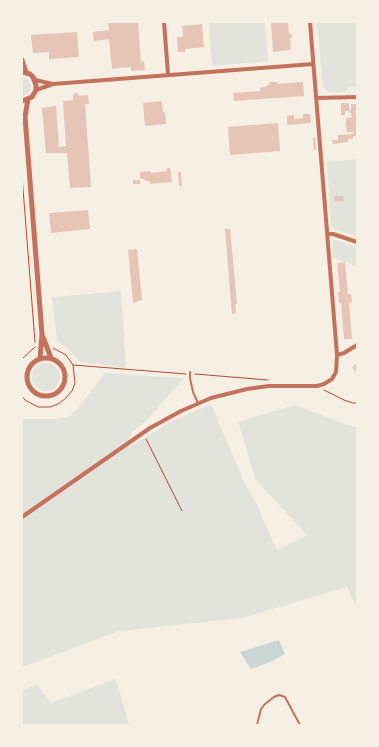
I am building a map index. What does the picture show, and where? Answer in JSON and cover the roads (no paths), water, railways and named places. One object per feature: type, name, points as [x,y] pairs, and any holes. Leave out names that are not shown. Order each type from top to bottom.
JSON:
[{"type":"street","points":[[164,22],[168,74]]},
{"type":"street","points":[[22,517],[143,433],[181,410],[211,398],[262,387],[316,386],[324,384],[332,379],[336,372],[337,355],[310,22]]},
{"type":"street","points":[[22,60],[24,72],[33,77],[35,80],[53,84]]},
{"type":"street","points":[[22,101],[28,99],[36,90],[53,84],[313,64]]},
{"type":"street","points":[[35,80],[36,90]]},
{"type":"street","points":[[316,98],[357,97]]},
{"type":"street","points":[[28,99],[25,116],[42,334],[40,358]]},
{"type":"street","points":[[22,111],[25,116]]},
{"type":"street","points":[[327,234],[333,234],[357,242]]},
{"type":"street","points":[[42,334],[51,358]]},
{"type":"street","points":[[337,355],[344,353],[357,345]]},
{"type":"street","points":[[40,358],[51,358],[62,366],[65,372],[64,386],[54,395],[47,397],[41,396],[34,393],[24,382],[25,371],[34,361],[40,358]]},
{"type":"lane","points":[[190,373],[193,392],[198,404]]},
{"type":"lane","points":[[257,725],[261,709],[265,704],[274,697],[282,695],[288,701],[300,725]]}]
